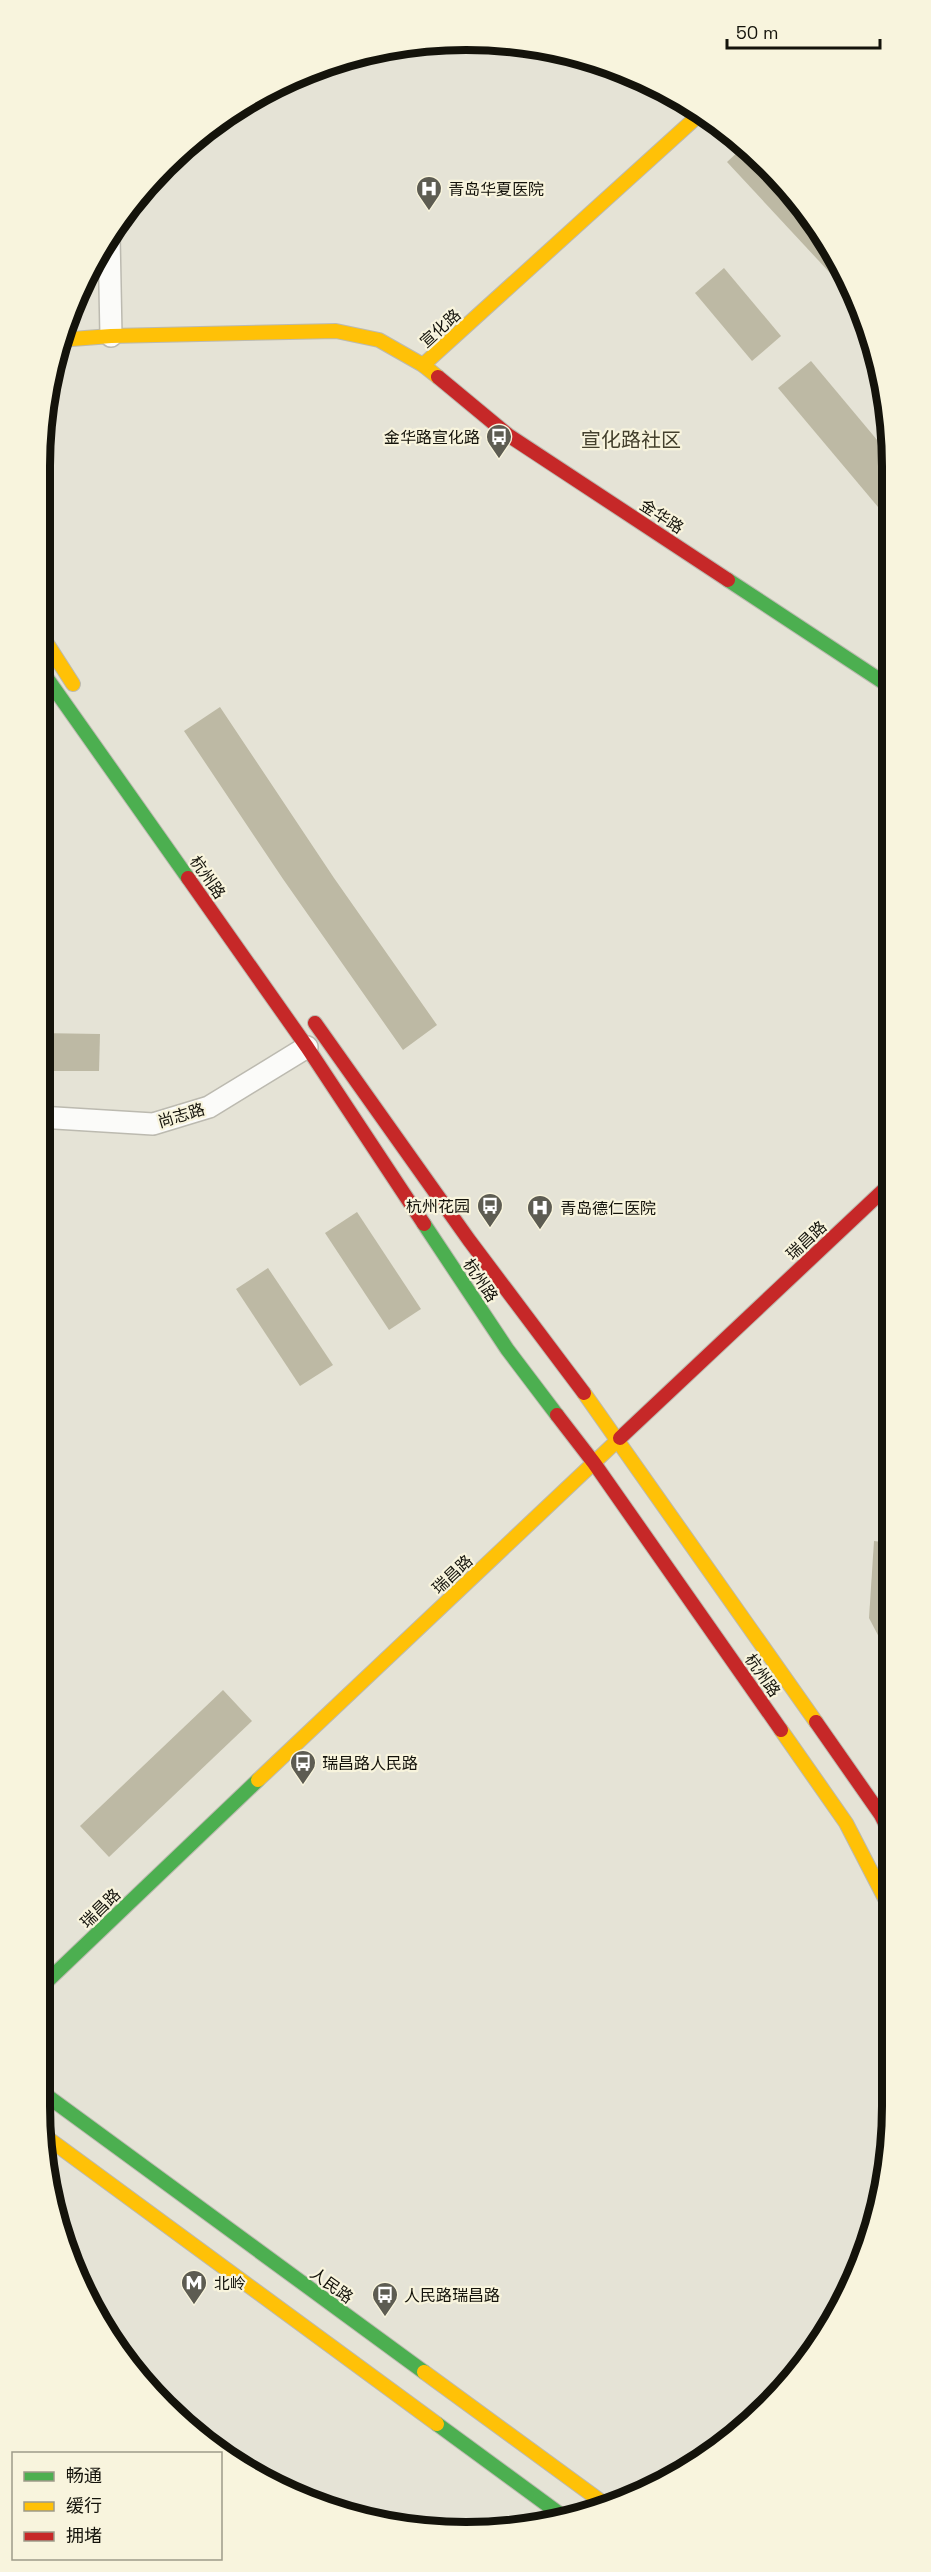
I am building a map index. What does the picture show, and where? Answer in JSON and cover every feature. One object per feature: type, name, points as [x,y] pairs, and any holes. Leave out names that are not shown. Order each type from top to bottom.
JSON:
[{"type":"main road","name":"宣化路","points":[[70,339],[111,336],[336,331],[379,340],[423,365],[695,119]]},
{"type":"main road","name":"金华路","points":[[423,365],[508,435],[882,681]]},
{"type":"main road","points":[[50,649],[82,696]]},
{"type":"main road","name":"杭州路","points":[[50,683],[307,1047],[507,1349],[594,1463],[846,1823],[882,1893]]},
{"type":"main road","name":"杭州路","points":[[303,1007],[469,1240],[619,1439],[882,1817]]},
{"type":"main road","name":"瑞昌路","points":[[50,1978],[882,1192]]},
{"type":"main road","name":"人民路","points":[[50,2098],[599,2500]]},
{"type":"main road","points":[[51,2140],[557,2512]]},
{"type":"street","points":[[109,250],[111,336]]},
{"type":"street","name":"尚志路","points":[[50,1118],[153,1124],[209,1107],[307,1047]]},
{"type":"building","points":[[738,152],[760,171],[796,212],[840,283],[727,162]]},
{"type":"building","points":[[724,268],[781,336],[752,361],[695,293]]},
{"type":"building","points":[[811,361],[881,445],[882,512],[778,388]]},
{"type":"building","points":[[220,707],[334,878],[437,1025],[403,1050],[283,879],[184,731]]},
{"type":"building","points":[[50,1033],[100,1034],[99,1071],[50,1071]]},
{"type":"building","points":[[357,1212],[421,1309],[389,1330],[325,1233]]},
{"type":"building","points":[[268,1268],[333,1365],[300,1386],[236,1289]]},
{"type":"building","points":[[874,1541],[882,1542],[882,1643],[869,1618]]},
{"type":"building","points":[[223,1690],[252,1721],[109,1857],[80,1826]]},
{"type":"traffic: fast","points":[[728,580],[882,681]]},
{"type":"traffic: fast","points":[[50,683],[188,878]]},
{"type":"traffic: fast","points":[[424,1224],[507,1349],[557,1415]]},
{"type":"traffic: fast","points":[[50,1979],[258,1780]]},
{"type":"traffic: fast","points":[[50,2098],[424,2372]]},
{"type":"traffic: fast","points":[[437,2424],[557,2512]]},
{"type":"traffic: slow","points":[[423,365],[695,119]]},
{"type":"traffic: slow","points":[[70,339],[111,336],[336,331],[379,340],[423,365],[438,377]]},
{"type":"traffic: slow","points":[[50,648],[73,684]]},
{"type":"traffic: slow","points":[[584,1393],[816,1722]]},
{"type":"traffic: slow","points":[[258,1780],[620,1438]]},
{"type":"traffic: slow","points":[[781,1730],[846,1823],[882,1893]]},
{"type":"traffic: slow","points":[[51,2140],[437,2424]]},
{"type":"traffic: slow","points":[[424,2372],[599,2500]]},
{"type":"traffic: jam","points":[[438,377],[508,435],[728,580]]},
{"type":"traffic: jam","points":[[188,878],[307,1047],[424,1224]]},
{"type":"traffic: jam","points":[[315,1023],[469,1240],[584,1393]]},
{"type":"traffic: jam","points":[[620,1438],[882,1192]]},
{"type":"traffic: jam","points":[[557,1415],[594,1463],[781,1730]]},
{"type":"traffic: jam","points":[[816,1722],[882,1817]]},
{"type":"place","name":"青岛华夏医院","points":[[429,212]]},
{"type":"place","name":"金华路宣化路","points":[[499,460]]},
{"type":"place","name":"杭州花园","points":[[490,1229]]},
{"type":"place","name":"青岛德仁医院","points":[[540,1231]]},
{"type":"place","name":"瑞昌路人民路","points":[[303,1786]]},
{"type":"place","name":"北岭","points":[[194,2306]]},
{"type":"place","name":"人民路瑞昌路","points":[[385,2318]]},
{"type":"district","name":"宣化路社区","points":[[631,440]]}]
